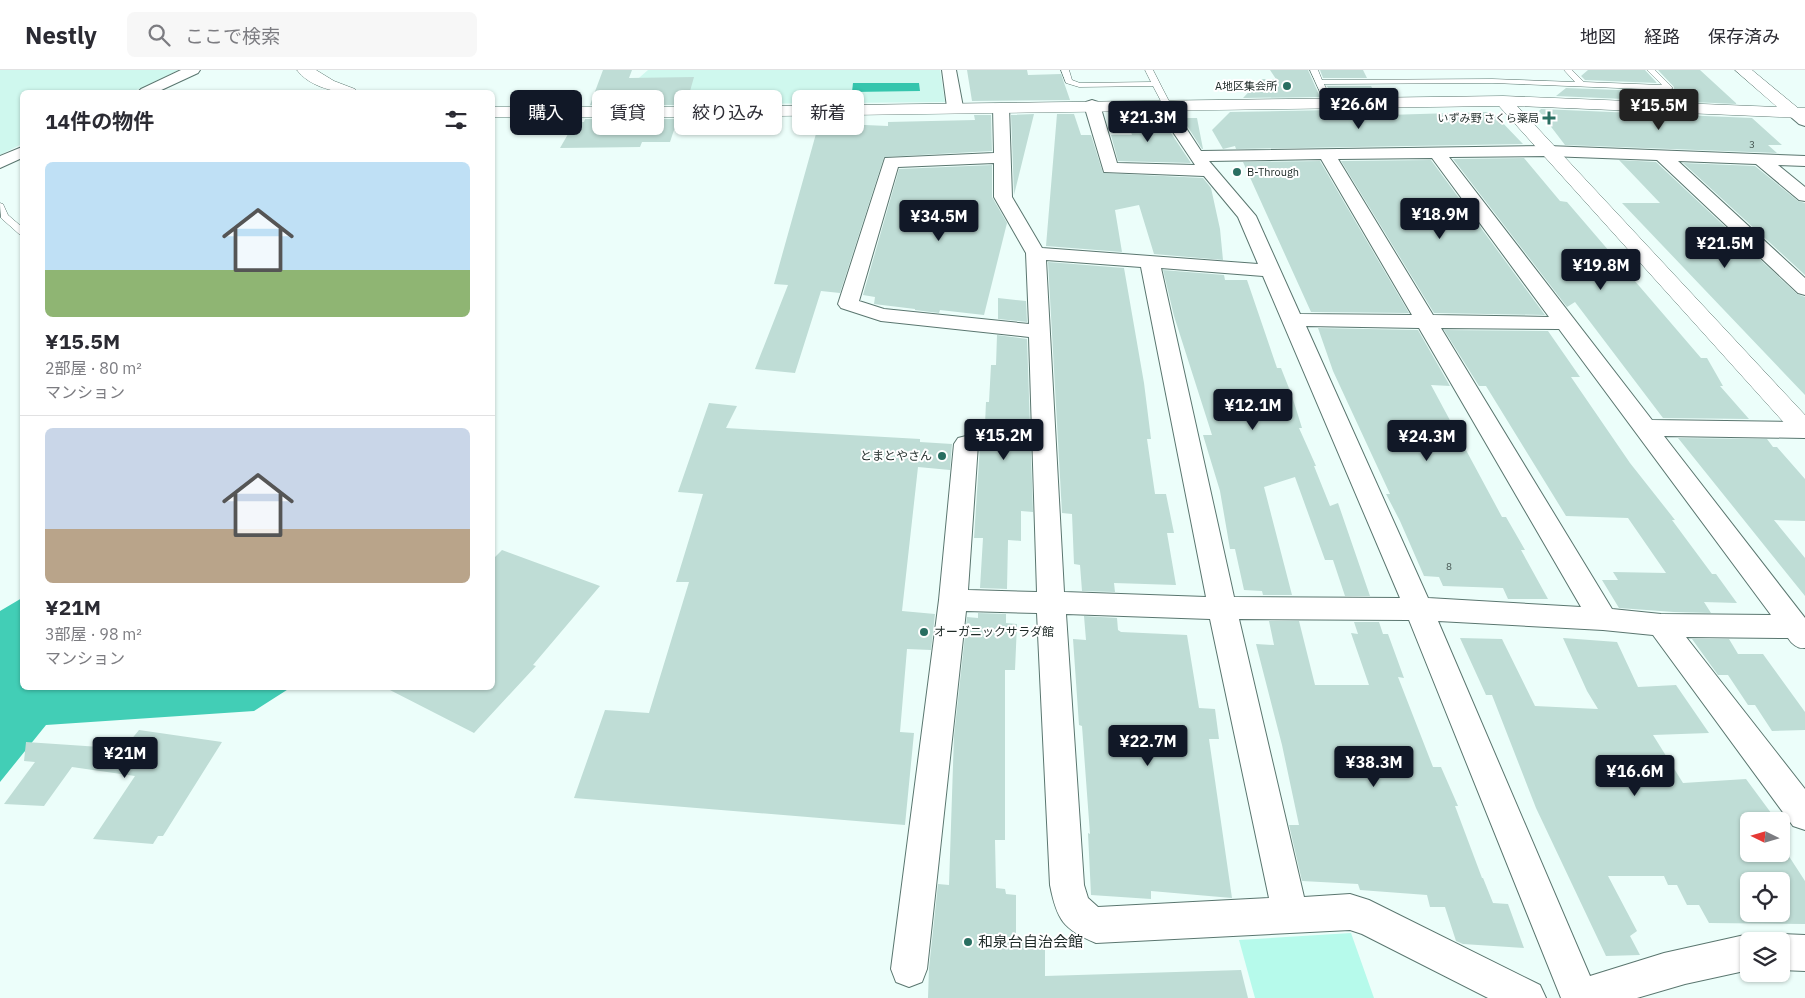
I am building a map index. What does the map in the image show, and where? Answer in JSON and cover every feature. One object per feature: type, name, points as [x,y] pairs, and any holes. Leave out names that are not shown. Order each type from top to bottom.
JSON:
[{"type":"street","points":[[150,90],[193,70]]},
{"type":"street","points":[[304,70],[328,84],[344,90]]},
{"type":"street","points":[[949,70],[955,107]]},
{"type":"street","points":[[1743,70],[1801,115]]},
{"type":"street","points":[[495,112],[701,112],[1001,106],[1503,101],[1801,115]]},
{"type":"street","points":[[1503,101],[1805,430]]},
{"type":"street","points":[[1092,105],[1110,168],[1207,172]]},
{"type":"street","points":[[1165,105],[1207,172],[1247,216],[1419,610],[1581,998],[1629,980],[1701,960],[1740,954]]},
{"type":"street","points":[[1001,106],[1003,197],[1036,254],[1051,603],[1067,885],[1072,908],[1082,919],[1096,925],[1350,912],[1369,918],[1527,998]]},
{"type":"street","points":[[1196,156],[1548,150],[1805,161]]},
{"type":"street","points":[[0,163],[20,153]]},
{"type":"street","points":[[1437,153],[1800,633]]},
{"type":"street","points":[[1327,155],[1603,619]]},
{"type":"street","points":[[1661,155],[1805,290]]},
{"type":"street","points":[[1001,158],[891,162],[848,304],[881,315],[1039,332]]},
{"type":"street","points":[[1761,160],[1805,196]]},
{"type":"street","points":[[1036,254],[1271,271]]},
{"type":"street","points":[[1150,263],[1222,608],[1290,914]]},
{"type":"street","points":[[1292,320],[1566,323]]},
{"type":"street","points":[[1646,428],[1805,430]]},
{"type":"street","points":[[909,969],[953,600],[966,444]]},
{"type":"street","points":[[953,600],[1222,608],[1419,610],[1603,619],[1660,625],[1800,633]]},
{"type":"street","points":[[1660,625],[1805,815]]},
{"type":"street","points":[[1790,952],[1805,953]]},
{"type":"lane","points":[[1065,70],[1069,81],[1079,85],[1156,84]]},
{"type":"lane","points":[[1149,70],[1165,105]]},
{"type":"lane","points":[[1314,70],[1329,103]]},
{"type":"lane","points":[[1399,70],[1406,81]]},
{"type":"lane","points":[[1484,70],[1492,80]]},
{"type":"lane","points":[[1568,70],[1581,84]]},
{"type":"lane","points":[[1320,82],[1492,80],[1669,88],[1651,70]]},
{"type":"lane","points":[[0,206],[4,216],[20,230]]},
{"type":"shaded area","points":[[0,70],[179,70],[136,90],[20,90],[20,145],[0,155]]},
{"type":"shaded area","points":[[648,70],[940,70],[945,102],[864,103],[864,90],[792,90],[792,103],[782,103],[782,90],[674,90],[674,104],[664,105],[664,90],[625,90]]},
{"type":"shaded area","points":[[853,83],[919,83],[920,91],[864,92],[864,90],[852,90]]},
{"type":"shaded area","points":[[20,599],[20,690],[287,690],[254,711],[46,725],[0,782],[0,611]]},
{"type":"shaded area","points":[[1351,933],[1374,998],[1255,998],[1239,940]]},
{"type":"building","points":[[603,70],[632,70],[629,78],[694,77],[690,90],[674,90],[674,105],[664,105],[664,90],[596,90]]},
{"type":"building","points":[[967,70],[1027,70],[1028,75],[1061,74],[1070,100],[972,101]]},
{"type":"building","points":[[1270,70],[1308,70],[1320,97],[1243,98],[1261,79],[1276,79]]},
{"type":"building","points":[[1320,70],[1363,70],[1367,78],[1323,78]]},
{"type":"building","points":[[1588,70],[1645,70],[1657,83],[1585,80],[1581,76]]},
{"type":"building","points":[[1658,70],[1700,70],[1737,104],[1556,96],[1566,88],[1669,92],[1674,90],[1674,87]]},
{"type":"building","points":[[1327,86],[1371,86],[1377,96],[1332,96]]},
{"type":"building","points":[[1384,109],[1387,115],[1486,112],[1496,116],[1523,144],[1236,149],[1235,146],[1223,149],[1212,130],[1230,112]]},
{"type":"building","points":[[1541,109],[1752,118],[1782,145],[1768,145],[1777,153],[1565,145],[1539,111]]},
{"type":"building","points":[[1034,114],[1014,195],[1011,115]]},
{"type":"building","points":[[1057,114],[1074,114],[1081,135],[1091,135],[1103,173],[1203,178],[1211,188],[1220,229],[1223,260],[1154,254],[1139,205],[1115,210],[1122,252],[1046,246]]},
{"type":"building","points":[[974,115],[991,115],[992,151],[884,157],[840,293],[821,291],[795,373],[755,369],[788,285],[774,284],[816,135],[864,135],[864,125],[888,126],[888,122],[975,120]]},
{"type":"building","points":[[1126,118],[1161,118],[1191,163],[1118,161],[1111,135],[1132,135]]},
{"type":"building","points":[[1182,118],[1197,118],[1203,149],[1202,149]]},
{"type":"building","points":[[585,119],[592,119],[592,135],[664,135],[664,119],[674,119],[674,130],[670,142],[642,142],[640,147],[560,148],[568,135],[582,135],[582,122]]},
{"type":"building","points":[[1524,158],[1560,201],[1567,202],[1701,358],[1707,358],[1723,386],[1720,386],[1749,419],[1663,418],[1575,302],[1567,307],[1453,159]]},
{"type":"building","points":[[1431,160],[1545,315],[1434,313],[1341,161]]},
{"type":"building","points":[[1619,160],[1656,162],[1797,294],[1805,297],[1805,395],[1622,203],[1660,203]]},
{"type":"building","points":[[1320,161],[1409,313],[1311,312],[1243,162]]},
{"type":"building","points":[[1683,163],[1755,166],[1798,201],[1805,203],[1805,275]]},
{"type":"building","points":[[992,165],[992,197],[1007,223],[984,315],[940,310],[939,313],[874,304],[875,297],[863,295],[899,169]]},
{"type":"building","points":[[1048,262],[1124,268],[1144,383],[1151,439],[1147,439],[1155,494],[1166,494],[1174,533],[1167,533],[1176,585],[1114,583],[1115,592],[1082,591],[1080,565],[1074,564],[1072,514],[1062,513]]},
{"type":"building","points":[[1163,270],[1224,275],[1225,280],[1247,280],[1277,368],[1281,368],[1292,396],[1302,428],[1299,428],[1316,466],[1314,466],[1330,506],[1338,503],[1370,596],[1345,596],[1333,560],[1325,560],[1295,477],[1264,487],[1292,595],[1263,595],[1262,591],[1244,590],[1235,549],[1230,549],[1220,491],[1203,435],[1212,435],[1174,316]]},
{"type":"building","points":[[998,298],[1026,301],[1027,322],[998,319]]},
{"type":"building","points":[[1318,328],[1418,330],[1450,386],[1431,385],[1502,517],[1506,517],[1525,550],[1521,550],[1548,599],[1508,599],[1503,588],[1443,586],[1439,577],[1424,576],[1386,494],[1390,494],[1333,371]]},
{"type":"building","points":[[1444,330],[1548,331],[1580,377],[1571,377],[1630,463],[1675,520],[1672,520],[1712,574],[1716,574],[1737,603],[1704,602],[1711,613],[1619,608],[1602,580],[1618,580],[1613,572],[1666,573],[1628,518],[1566,516],[1486,386],[1479,386]]},
{"type":"building","points":[[997,335],[1027,339],[1033,512],[1021,511],[1021,541],[1008,540],[1007,589],[980,588],[983,538],[974,538],[980,446],[984,447],[986,402],[989,402],[991,365],[996,365]]},
{"type":"building","points":[[709,403],[737,406],[726,428],[920,439],[920,442],[952,444],[950,470],[918,467],[902,611],[935,614],[931,650],[907,649],[900,732],[914,733],[905,825],[574,798],[605,710],[649,713],[689,582],[676,582],[703,494],[678,492]]},
{"type":"building","points":[[1678,438],[1767,439],[1773,447],[1777,447],[1805,479],[1805,521],[1774,520],[1805,558],[1805,596]]},
{"type":"building","points":[[502,550],[600,586],[533,665],[536,666],[474,733],[390,690],[495,690],[495,557]]},
{"type":"building","points":[[978,613],[1006,614],[1006,623],[1017,624],[1015,670],[1005,670],[1005,840],[995,840],[996,888],[1005,889],[1006,894],[1016,895],[1016,942],[1045,943],[1045,976],[1241,970],[1248,998],[928,998],[929,968],[938,884],[949,885],[954,736],[967,617],[978,618]]},
{"type":"building","points":[[1084,616],[1117,618],[1118,630],[1121,632],[1187,635],[1199,708],[1215,709],[1219,739],[1209,739],[1232,898],[1151,891],[1151,899],[1091,895],[1088,833],[1090,834],[1073,639],[1086,640]]},
{"type":"building","points":[[1269,621],[1299,621],[1315,685],[1369,685],[1351,633],[1358,634],[1354,622],[1379,622],[1383,634],[1388,634],[1404,678],[1398,677],[1433,767],[1441,767],[1458,806],[1455,806],[1493,903],[1508,904],[1524,948],[1463,944],[1456,941],[1445,907],[1430,907],[1427,895],[1360,890],[1358,884],[1302,881],[1289,825],[1299,825],[1282,745],[1256,644],[1274,645]]},
{"type":"building","points":[[1460,638],[1502,639],[1535,706],[1598,709],[1587,691],[1563,638],[1617,642],[1638,687],[1676,685],[1709,733],[1653,735],[1683,783],[1746,779],[1770,812],[1740,812],[1740,862],[1790,862],[1790,858],[1805,881],[1805,924],[1709,923],[1699,905],[1687,905],[1677,885],[1668,885],[1664,876],[1608,876],[1637,931],[1630,936],[1640,955],[1606,956],[1536,808],[1492,695],[1486,695]]},
{"type":"building","points":[[1692,639],[1729,639],[1738,654],[1763,654],[1805,712],[1805,730],[1772,731],[1755,705],[1748,705],[1728,675],[1718,675]]},
{"type":"building","points":[[139,730],[222,742],[163,836],[158,836],[153,844],[93,839],[135,776],[72,767],[44,806],[4,804],[35,762],[24,761],[26,742],[115,748],[121,739],[130,741]]},
{"type":"place","name":"A地区集会所","points":[[1287,86]]},
{"type":"place","name":"いずみ野 さくら薬局","points":[[1549,118]]},
{"type":"place","name":"B-Through","points":[[1237,172]]},
{"type":"place","name":"とまとやさん","points":[[942,456]]},
{"type":"place","name":"オーガニックサラダ館","points":[[924,632]]},
{"type":"place","name":"和泉台自治会館","points":[[968,942]]}]
